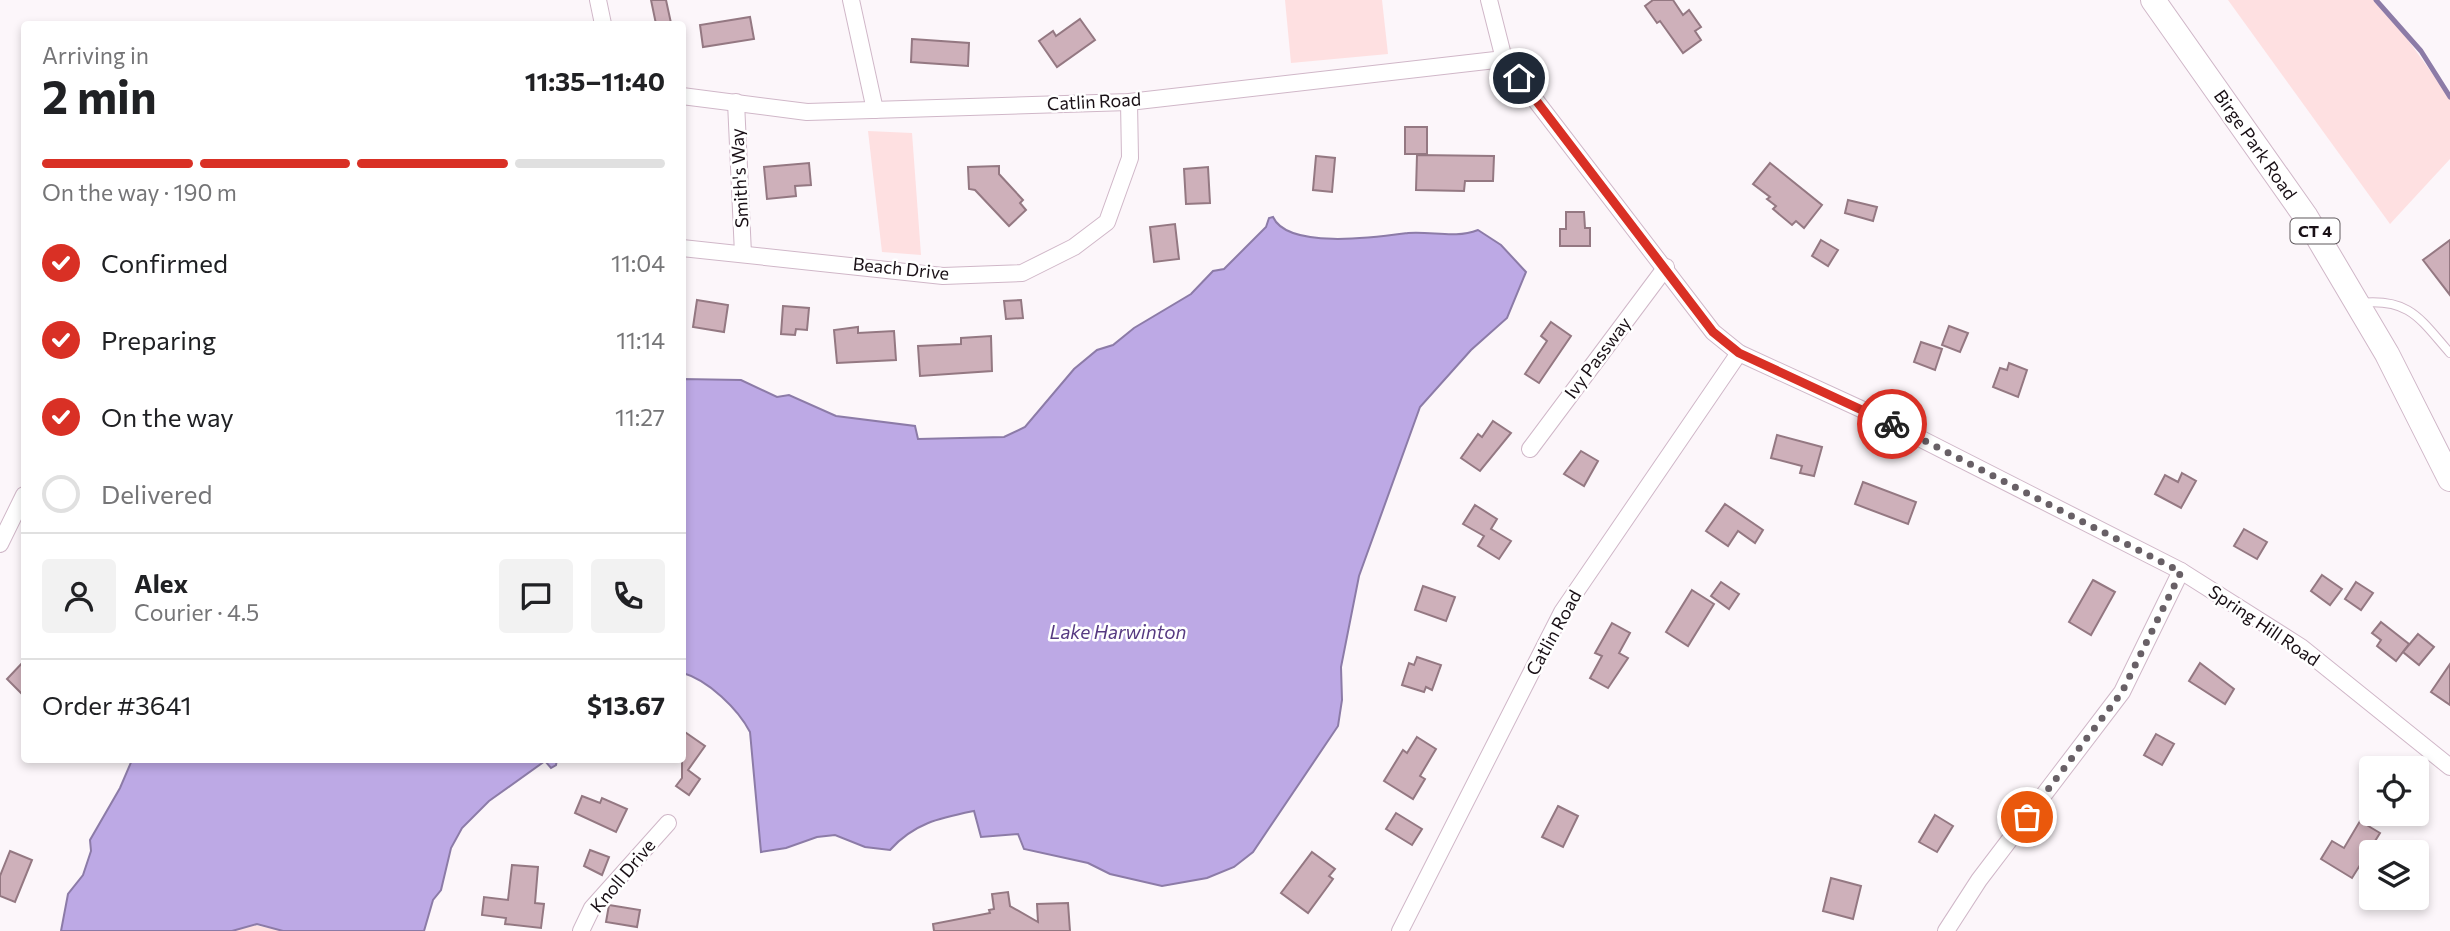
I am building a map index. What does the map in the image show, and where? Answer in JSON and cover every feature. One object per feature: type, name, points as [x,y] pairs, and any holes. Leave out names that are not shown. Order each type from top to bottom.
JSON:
[{"type":"main road","name":"Birge Park Road","points":[[2153,0],[2306,216],[2387,354],[2450,479]]},
{"type":"street","points":[[598,0],[602,21]]},
{"type":"street","points":[[851,0],[874,110]]},
{"type":"street","name":"Spring Hill Road","points":[[1489,0],[1504,59],[1666,267],[1713,332],[1739,353],[1874,415],[2181,572],[2301,647],[2450,767]]},
{"type":"street","name":"Catlin Road","points":[[686,96],[807,113],[1129,102],[1504,59]]},
{"type":"street","name":"Smith's Way","points":[[736,102],[743,254]]},
{"type":"street","name":"Beach Drive","points":[[686,248],[943,276],[1022,273],[1074,247],[1107,222],[1130,158],[1129,102]]},
{"type":"street","name":"Ivy Passway","points":[[1530,449],[1666,267]]},
{"type":"street","name":"Catlin Road","points":[[1400,931],[1562,612],[1739,353]]},
{"type":"street","points":[[0,544],[21,501]]},
{"type":"street","points":[[1946,931],[1979,880],[2122,692],[2181,572]]},
{"type":"street","name":"Knoll Drive","points":[[582,931],[592,908],[668,823]]},
{"type":"lane","points":[[2357,303],[2396,303],[2413,312],[2450,353]]},
{"type":"shaded area","points":[[1285,0],[1382,0],[1388,54],[1291,63]]},
{"type":"shaded area","points":[[2228,0],[2379,0],[2450,98],[2450,159],[2390,224]]},
{"type":"shaded area","points":[[868,131],[912,133],[921,255],[882,252]]},
{"type":"shaded area","points":[[249,924],[283,931],[232,931]]},
{"type":"water","name":"Lake Harwinton","points":[[1273,217],[1282,227],[1296,234],[1314,238],[1376,237],[1408,233],[1460,234],[1478,230],[1501,245],[1526,272],[1507,318],[1471,350],[1420,407],[1359,576],[1341,667],[1342,700],[1338,726],[1253,852],[1234,867],[1207,878],[1162,886],[1110,874],[1088,863],[1024,849],[1018,834],[981,837],[974,811],[939,819],[918,828],[890,850],[865,847],[835,835],[761,852],[750,732],[721,696],[686,674],[686,379],[741,380],[777,397],[789,395],[836,416],[915,426],[918,439],[1004,437],[1025,427],[1074,369],[1097,350],[1113,345],[1134,328],[1191,294],[1213,271],[1224,269],[1266,227],[1269,218]]},
{"type":"water","points":[[131,763],[542,763],[489,801],[462,828],[451,848],[441,890],[433,900],[424,931],[283,931],[257,924],[232,931],[61,931],[68,894],[83,875],[91,851],[90,840],[120,788]]},
{"type":"building","points":[[651,0],[666,0],[671,21],[655,21]]},
{"type":"building","points":[[1653,0],[1673,0],[1683,15],[1689,10],[1701,27],[1695,31],[1701,40],[1683,53],[1660,21],[1657,23],[1645,6]]},
{"type":"building","points":[[750,17],[754,39],[703,47],[700,25]]},
{"type":"building","points":[[1080,19],[1095,40],[1057,67],[1039,41],[1053,31],[1056,36]]},
{"type":"building","points":[[912,39],[969,43],[968,66],[911,62]]},
{"type":"building","points":[[1405,127],[1427,127],[1427,154],[1405,154]]},
{"type":"building","points":[[1417,155],[1494,156],[1493,181],[1465,181],[1464,191],[1416,190]]},
{"type":"building","points":[[1316,156],[1335,158],[1332,192],[1313,190]]},
{"type":"building","points":[[809,163],[811,185],[795,186],[796,196],[767,199],[764,167]]},
{"type":"building","points":[[1770,163],[1822,205],[1804,228],[1796,221],[1792,225],[1773,209],[1776,206],[1767,199],[1770,197],[1753,184]]},
{"type":"building","points":[[999,166],[999,174],[1023,200],[1020,203],[1026,210],[1009,226],[975,190],[969,189],[968,167]]},
{"type":"building","points":[[1208,167],[1210,203],[1186,204],[1184,169]]},
{"type":"building","points":[[1848,200],[1877,207],[1873,221],[1845,213]]},
{"type":"building","points":[[1566,212],[1584,212],[1585,228],[1590,228],[1590,246],[1560,246],[1560,229],[1566,229]]},
{"type":"building","points":[[1175,224],[1179,259],[1154,262],[1150,227]]},
{"type":"building","points":[[1821,240],[1838,250],[1828,266],[1812,256]]},
{"type":"building","points":[[2450,240],[2450,295],[2423,260]]},
{"type":"building","points":[[697,300],[728,305],[724,332],[693,327]]},
{"type":"building","points":[[1021,300],[1023,318],[1006,319],[1004,301]]},
{"type":"building","points":[[783,306],[809,308],[807,330],[796,329],[795,335],[781,334]]},
{"type":"building","points":[[1551,322],[1571,336],[1539,383],[1525,374],[1547,341],[1541,336]]},
{"type":"building","points":[[1949,326],[1968,333],[1960,352],[1942,345]]},
{"type":"building","points":[[858,327],[858,333],[894,331],[896,360],[837,363],[834,330]]},
{"type":"building","points":[[991,336],[992,371],[920,376],[918,346],[961,344],[961,338]]},
{"type":"building","points":[[1921,342],[1942,349],[1935,370],[1914,362]]},
{"type":"building","points":[[2009,363],[2027,370],[2018,397],[1993,387],[2000,368],[2007,370]]},
{"type":"building","points":[[1493,421],[1511,433],[1480,471],[1461,458],[1478,434],[1482,437]]},
{"type":"building","points":[[1777,435],[1822,447],[1814,476],[1800,473],[1802,466],[1771,458]]},
{"type":"building","points":[[1581,451],[1598,461],[1584,486],[1564,474]]},
{"type":"building","points":[[2182,473],[2196,481],[2181,508],[2155,494],[2165,475],[2178,482]]},
{"type":"building","points":[[1863,482],[1916,502],[1908,524],[1855,504]]},
{"type":"building","points":[[1725,504],[1763,530],[1755,543],[1738,531],[1728,546],[1706,531]]},
{"type":"building","points":[[1475,505],[1497,519],[1491,529],[1511,541],[1499,559],[1478,546],[1484,536],[1463,524]]},
{"type":"building","points":[[2244,529],[2267,542],[2257,559],[2234,546]]},
{"type":"building","points":[[2322,575],[2342,589],[2330,605],[2311,591]]},
{"type":"building","points":[[2093,580],[2115,592],[2091,635],[2069,622]]},
{"type":"building","points":[[1721,582],[1739,594],[1729,609],[1711,596]]},
{"type":"building","points":[[2356,582],[2373,593],[2361,610],[2345,599]]},
{"type":"building","points":[[1423,586],[1455,597],[1446,621],[1415,610]]},
{"type":"building","points":[[1692,590],[1714,604],[1688,646],[1666,632]]},
{"type":"building","points":[[2381,622],[2409,644],[2396,661],[2377,646],[2381,640],[2372,633]]},
{"type":"building","points":[[1612,623],[1630,633],[1619,653],[1628,658],[1608,688],[1590,678],[1602,656],[1595,653]]},
{"type":"building","points":[[2418,634],[2434,647],[2419,665],[2403,652]]},
{"type":"building","points":[[1417,657],[1441,665],[1432,690],[1426,687],[1424,692],[1402,685],[1409,663],[1414,665]]},
{"type":"building","points":[[2200,663],[2234,689],[2225,704],[2189,681]]},
{"type":"building","points":[[21,664],[21,693],[7,679]]},
{"type":"building","points":[[2450,664],[2450,705],[2431,692]]},
{"type":"building","points":[[686,733],[705,746],[688,770],[700,779],[689,795],[676,786],[682,778],[682,763],[686,763]]},
{"type":"building","points":[[2156,734],[2174,744],[2162,765],[2144,755]]},
{"type":"building","points":[[1417,737],[1436,749],[1420,776],[1425,779],[1413,799],[1384,781],[1403,750],[1407,753]]},
{"type":"building","points":[[582,796],[600,803],[602,798],[627,809],[616,832],[575,813]]},
{"type":"building","points":[[1558,806],[1578,816],[1563,847],[1542,837]]},
{"type":"building","points":[[1396,813],[1422,829],[1412,845],[1386,829]]},
{"type":"building","points":[[1935,815],[1953,826],[1937,852],[1919,842]]},
{"type":"building","points":[[2359,823],[2359,826],[2368,826],[2380,833],[2376,840],[2359,840],[2359,867],[2352,878],[2321,859],[2332,841],[2344,848]]},
{"type":"building","points":[[590,850],[609,857],[602,875],[584,866]]},
{"type":"building","points":[[10,851],[32,860],[15,902],[0,896],[0,876]]},
{"type":"building","points":[[1312,852],[1335,869],[1329,876],[1333,879],[1308,913],[1281,893]]},
{"type":"building","points":[[512,865],[538,867],[535,903],[544,904],[541,928],[505,924],[506,918],[482,915],[484,897],[508,900]]},
{"type":"building","points":[[1831,878],[1861,886],[1853,919],[1823,911]]},
{"type":"building","points":[[1008,892],[1010,906],[1038,922],[1037,904],[1068,903],[1070,931],[934,931],[933,924],[990,913],[989,910],[994,909],[992,894]]},
{"type":"building","points":[[609,905],[640,910],[637,927],[606,922]]},
{"type":"waterway","points":[[2376,0],[2421,51],[2450,97]]},
{"type":"way so far","points":[[1892,424],[2181,572],[2122,692],[2027,817]]},
{"type":"route","points":[[1519,78],[1666,267],[1713,332],[1739,353],[1892,424]]}]
